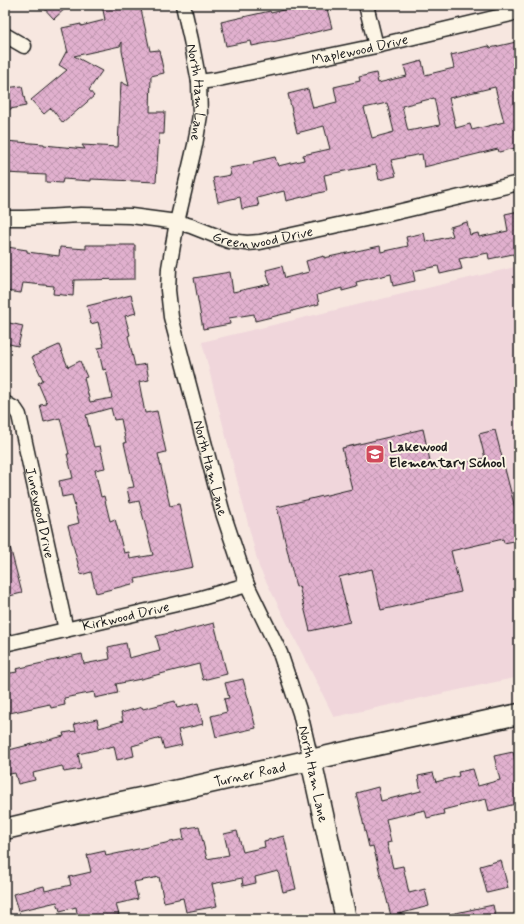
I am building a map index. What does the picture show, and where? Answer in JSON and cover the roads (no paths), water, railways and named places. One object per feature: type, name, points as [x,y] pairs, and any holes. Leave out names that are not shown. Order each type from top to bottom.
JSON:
[{"type":"main road","name":"Turner Road","points":[[5,829],[359,748],[519,714]]},
{"type":"main road","name":"North Ham Lane","points":[[311,760],[346,919]]},
{"type":"street","name":"North Ham Lane","points":[[182,5],[191,40],[199,82],[200,115],[195,144],[177,222],[170,268],[168,290],[171,317],[222,510],[247,585],[280,653],[300,713],[311,760]]},
{"type":"street","points":[[366,5],[376,46]]},
{"type":"street","name":"Maplewood Drive","points":[[199,82],[376,46],[519,12]]},
{"type":"street","points":[[5,35],[24,46]]},
{"type":"street","name":"Greenwood Drive","points":[[5,218],[81,215],[131,216],[177,222],[229,240],[247,243],[260,242],[393,213],[519,183]]},
{"type":"street","name":"Junewood Drive","points":[[5,403],[15,409],[19,415],[66,630]]},
{"type":"street","name":"Kirkwood Drive","points":[[5,644],[194,600],[247,585]]},
{"type":"place","name":"Lakewood Elementary School","points":[[375,454]]}]
